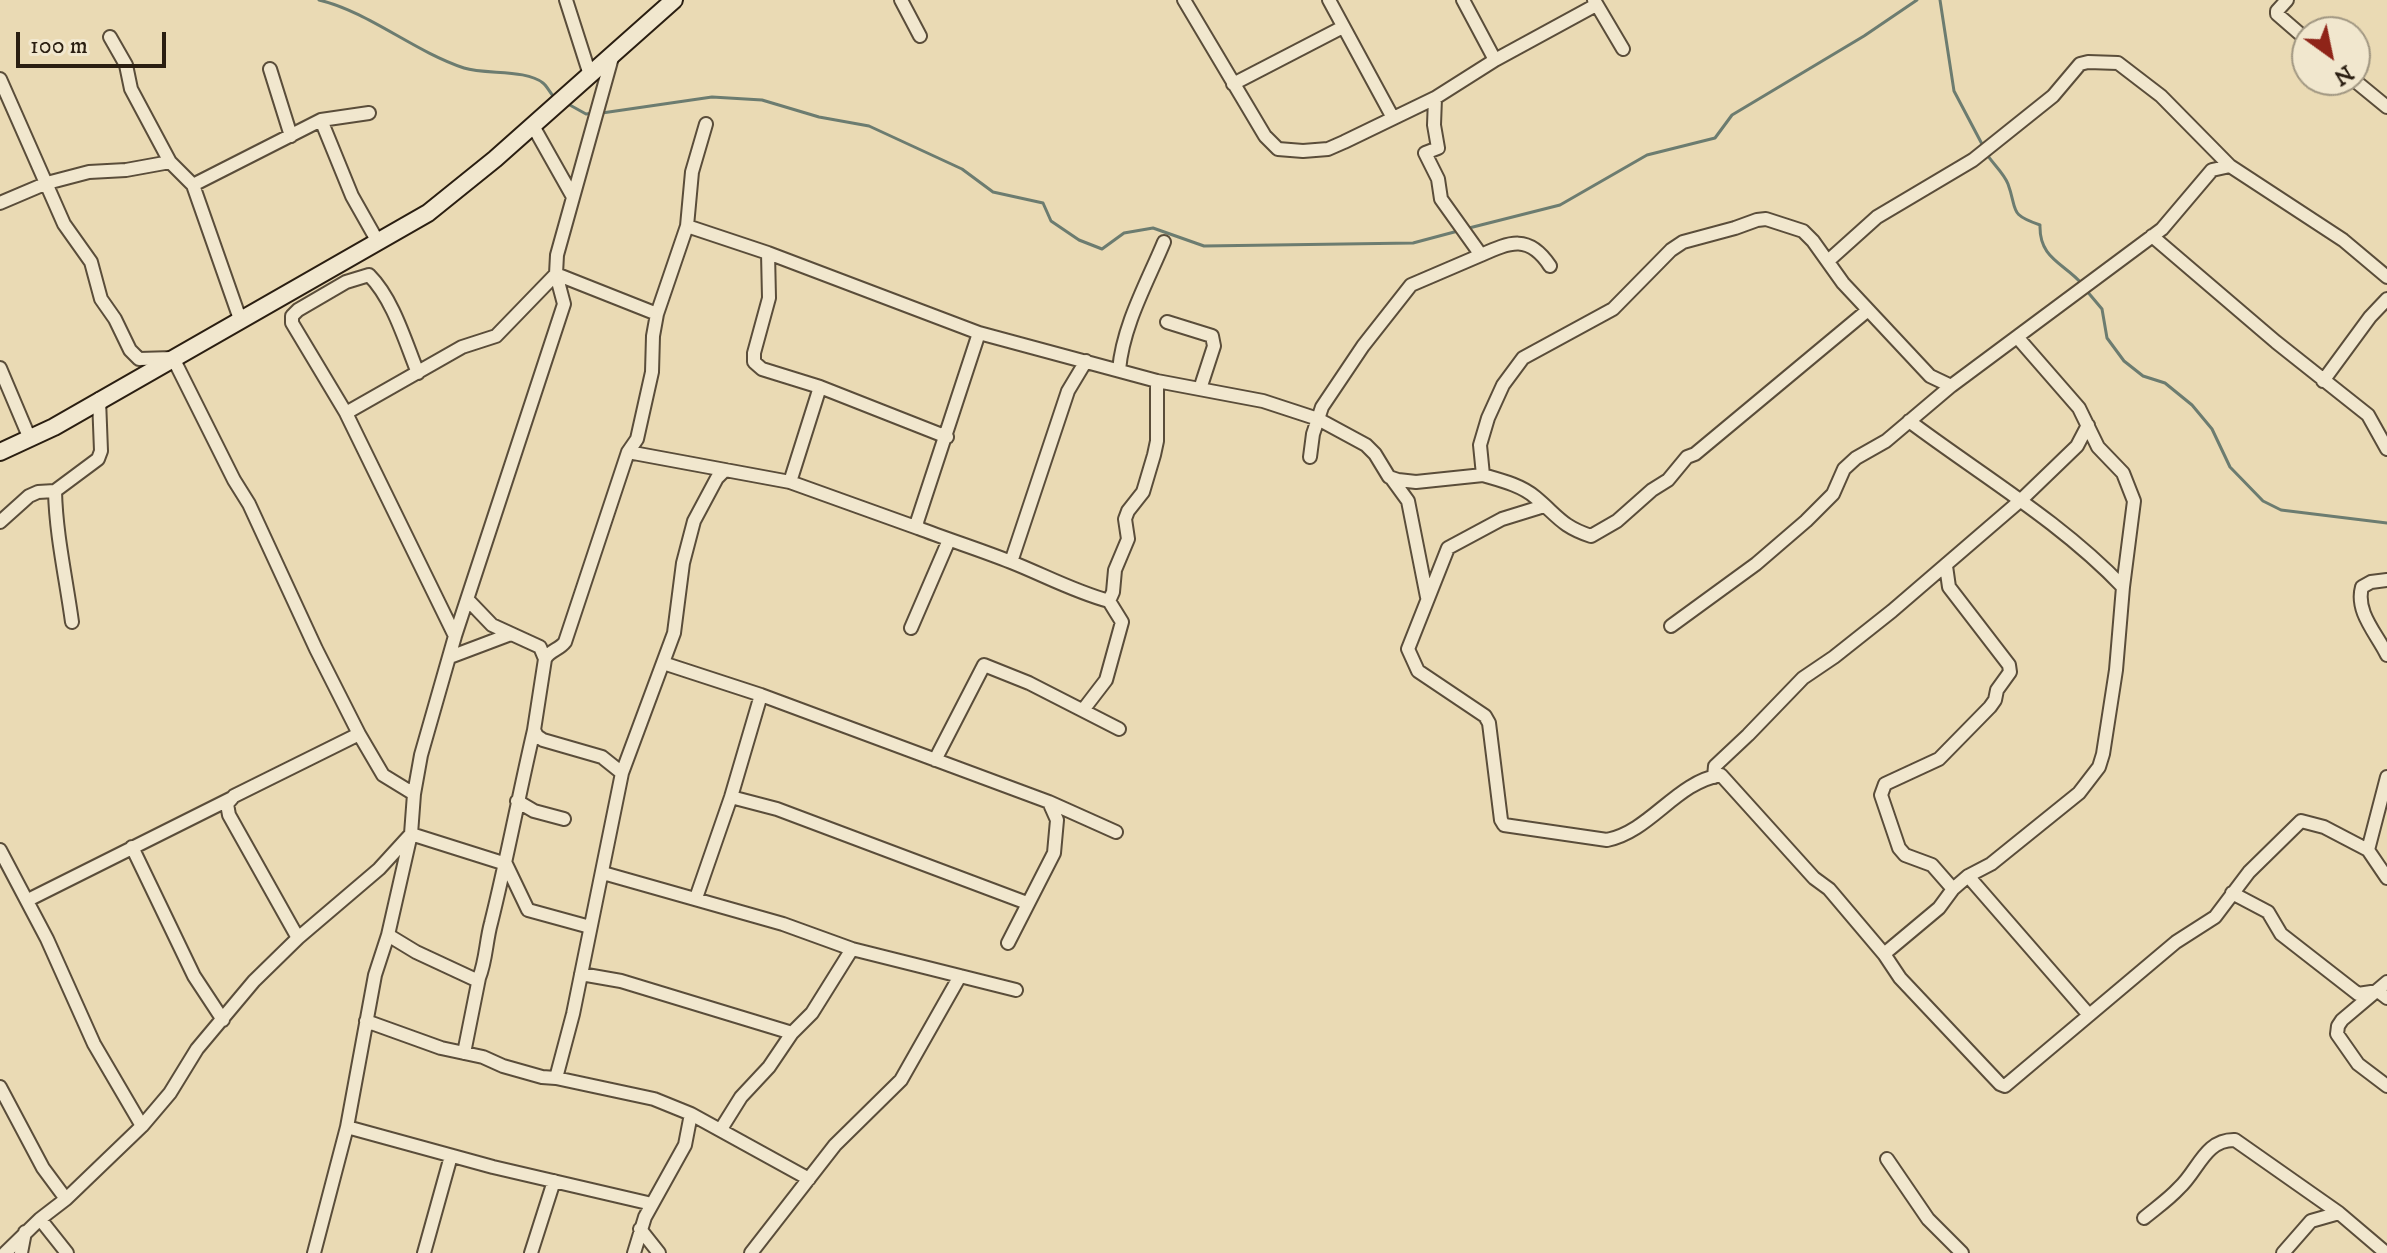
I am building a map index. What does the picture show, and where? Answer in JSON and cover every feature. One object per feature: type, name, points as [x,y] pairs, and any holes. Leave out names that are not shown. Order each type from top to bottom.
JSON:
[{"type":"main road","points":[[0,452],[30,439],[428,213],[533,126],[674,0]]},
{"type":"street","points":[[566,0],[590,75]]},
{"type":"street","points":[[901,0],[920,36]]},
{"type":"street","points":[[1184,0],[1265,136],[1278,149],[1328,149],[1435,98],[1595,2],[1623,49]]},
{"type":"street","points":[[1329,0],[1393,118]]},
{"type":"street","points":[[1463,0],[1495,60]]},
{"type":"street","points":[[2287,0],[2277,14],[2291,26]]},
{"type":"street","points":[[1233,84],[1343,27]]},
{"type":"street","points":[[110,37],[126,65],[131,89],[170,162],[193,185],[240,319]]},
{"type":"street","points":[[314,1253],[347,1127],[375,975],[388,935],[411,834],[421,755],[455,636],[564,304],[556,274],[557,255],[613,54]]},
{"type":"street","points":[[1828,261],[1877,217],[1973,160],[2053,96],[2080,64],[2088,62],[2118,63],[2161,96],[2230,166],[2343,240],[2387,277]]},
{"type":"street","points":[[270,69],[291,136]]},
{"type":"street","points":[[0,79],[64,224],[91,262],[101,299],[130,350],[139,359],[173,358],[249,504],[359,734],[383,775],[414,794]]},
{"type":"street","points":[[2371,94],[2387,107]]},
{"type":"street","points":[[1435,98],[1434,125],[1438,148],[1425,153],[1427,160],[1438,179],[1441,199],[1481,255]]},
{"type":"street","points":[[193,185],[321,120],[369,113]]},
{"type":"street","points":[[321,120],[352,196],[378,242]]},
{"type":"street","points":[[468,600],[492,625],[545,653],[560,649],[565,642],[628,452],[637,439],[652,372],[657,314],[687,226],[692,172],[706,124]]},
{"type":"street","points":[[533,126],[573,197]]},
{"type":"street","points":[[0,203],[47,183],[89,172],[126,170],[170,162]]},
{"type":"street","points":[[1671,626],[1756,564],[1806,521],[1833,494],[1844,469],[1856,458],[1886,441],[1951,386],[2152,236],[2176,216],[2201,180],[2212,170],[2230,166]]},
{"type":"street","points":[[1483,475],[1480,445],[1488,418],[1503,385],[1517,365],[1532,353],[1613,309],[1671,250],[1683,242],[1766,219],[1803,231],[1843,283],[1930,376],[1951,386]]},
{"type":"street","points":[[687,226],[768,253],[979,333],[1157,381],[1263,401],[1318,419],[1366,445],[1408,501],[1427,597]]},
{"type":"street","points":[[2152,236],[2323,381],[2368,415],[2387,449]]},
{"type":"street","points":[[1119,370],[1120,353],[1131,319],[1164,242]]},
{"type":"street","points":[[1310,457],[1318,419],[1337,383],[1411,285],[1512,242],[1531,247],[1550,266]]},
{"type":"street","points":[[768,253],[769,298],[754,362],[762,369],[820,387],[947,437]]},
{"type":"street","points":[[338,265],[346,282]]},
{"type":"street","points":[[556,274],[657,314]]},
{"type":"street","points":[[346,413],[462,347],[496,336],[556,274]]},
{"type":"street","points":[[418,373],[393,313],[369,275],[346,282],[292,316],[292,323],[346,413],[455,636]]},
{"type":"street","points":[[2323,381],[2387,299]]},
{"type":"street","points":[[1389,477],[1416,482],[1483,475],[1513,484],[1534,495],[1569,528],[1591,536],[1617,521],[1668,480],[1687,457],[1695,454],[1868,310]]},
{"type":"street","points":[[1167,322],[1212,336],[1214,346],[1200,389]]},
{"type":"street","points":[[918,528],[917,522],[979,333]]},
{"type":"street","points":[[1884,954],[1939,908],[1968,876],[1991,864],[2079,793],[2099,767],[2116,670],[2134,501],[2123,473],[2098,447],[2070,395],[2018,338]]},
{"type":"street","points":[[1011,562],[1068,391],[1086,361]]},
{"type":"street","points":[[0,368],[30,439]]},
{"type":"street","points":[[1109,601],[1115,570],[1128,539],[1125,519],[1143,492],[1154,455],[1157,441],[1157,381]]},
{"type":"street","points":[[790,482],[820,387]]},
{"type":"street","points":[[0,522],[29,496],[55,491],[98,459],[101,451],[99,399]]},
{"type":"street","points":[[1909,421],[2021,500],[2102,565],[2123,587]]},
{"type":"street","points":[[1714,777],[1715,766],[1803,678],[1834,657],[1946,566],[2021,500],[2077,446],[2088,425]]},
{"type":"street","points":[[628,452],[790,482],[1109,601],[1122,622],[1106,680],[1083,710]]},
{"type":"street","points":[[556,1078],[603,873],[622,773],[679,612],[689,535],[717,478],[725,470]]},
{"type":"street","points":[[55,491],[56,519],[72,622]]},
{"type":"street","points":[[1544,506],[1502,519],[1448,548],[1408,649],[1418,671],[1485,716],[1489,723],[1504,825],[1607,840],[1621,838],[1687,790],[1721,775],[1814,878],[1829,889],[1884,954],[1900,978],[2000,1084],[2005,1086],[2176,942],[2215,917],[2249,872],[2301,821],[2324,827],[2368,850],[2387,878]]},
{"type":"street","points":[[911,628],[949,540]]},
{"type":"street","points":[[1946,566],[1949,587],[2009,665],[2010,672],[1990,707],[1939,759],[1885,784],[1881,795],[1899,848],[1905,855],[1932,865],[1953,889]]},
{"type":"street","points":[[2387,580],[2371,582],[2362,587],[2360,595],[2369,624],[2387,655]]},
{"type":"street","points":[[450,657],[511,634]]},
{"type":"street","points":[[464,1053],[534,730],[545,653]]},
{"type":"street","points":[[663,663],[761,695],[1049,802],[1116,832]]},
{"type":"street","points":[[935,760],[984,665],[1029,683],[1119,729]]},
{"type":"street","points":[[696,898],[731,797],[761,695]]},
{"type":"street","points":[[534,730],[543,740],[592,753],[622,773]]},
{"type":"street","points":[[28,900],[359,734]]},
{"type":"street","points":[[2368,850],[2387,777]]},
{"type":"street","points":[[234,796],[227,804],[229,815],[298,938]]},
{"type":"street","points":[[731,797],[777,809],[1027,903]]},
{"type":"street","points":[[517,801],[534,811],[564,819]]},
{"type":"street","points":[[1008,943],[1054,853],[1057,820],[1049,802]]},
{"type":"street","points":[[411,834],[506,864],[528,910],[590,927]]},
{"type":"street","points":[[5,1253],[142,1126],[170,1093],[197,1049],[254,981],[298,938],[379,869],[411,834]]},
{"type":"street","points":[[132,847],[194,976],[223,1020]]},
{"type":"street","points":[[0,850],[28,900],[94,1044],[142,1126]]},
{"type":"street","points":[[603,873],[783,924],[852,949],[1016,990]]},
{"type":"street","points":[[1968,876],[2089,1015]]},
{"type":"street","points":[[2232,893],[2268,912],[2281,934],[2358,994],[2384,991]]},
{"type":"street","points":[[388,935],[474,979],[479,978]]},
{"type":"street","points":[[721,1129],[741,1097],[812,1013],[852,949]]},
{"type":"street","points":[[581,974],[621,981],[792,1033]]},
{"type":"street","points":[[751,1253],[835,1145],[901,1080],[960,976]]},
{"type":"street","points":[[2384,991],[2342,1020],[2337,1034],[2358,1064],[2387,1086]]},
{"type":"street","points":[[366,1021],[419,1041],[542,1077],[654,1099],[721,1129],[809,1179]]},
{"type":"street","points":[[0,1087],[43,1168],[66,1199]]},
{"type":"street","points":[[634,1253],[640,1229],[685,1145],[691,1114]]},
{"type":"street","points":[[347,1127],[451,1156],[652,1204]]},
{"type":"street","points":[[2144,1218],[2183,1185],[2208,1149],[2225,1139],[2235,1140],[2339,1213],[2386,1253]]},
{"type":"street","points":[[424,1253],[451,1156]]},
{"type":"street","points":[[1887,1159],[1928,1219],[1962,1253]]},
{"type":"street","points":[[531,1253],[554,1181]]},
{"type":"street","points":[[2283,1253],[2311,1221],[2339,1213]]},
{"type":"street","points":[[40,1219],[67,1253]]},
{"type":"street","points":[[640,1229],[659,1253]]},
{"type":"street","points":[[21,1253],[25,1232]]},
{"type":"waterway","points":[[319,0],[356,13],[427,52],[464,68],[536,79],[554,97]]},
{"type":"waterway","points":[[1469,228],[1560,205],[1647,155],[1715,138],[1732,115],[1864,36],[1917,0]]},
{"type":"waterway","points":[[1940,0],[1954,91],[1983,146]]},
{"type":"waterway","points":[[602,113],[712,97],[762,100],[819,117],[869,126],[962,169],[993,192],[1043,203],[1051,221],[1079,240],[1102,249],[1124,233],[1153,228],[1204,246],[1413,243],[1458,231]]},
{"type":"waterway","points":[[568,104],[586,114],[594,113]]},
{"type":"waterway","points":[[1986,153],[2006,180],[2018,214],[2040,225],[2048,253],[2082,284]]},
{"type":"waterway","points":[[2086,290],[2102,309],[2107,338],[2124,361],[2143,376],[2165,383],[2192,405],[2212,429],[2230,467],[2263,501],[2281,510],[2387,523]]}]
